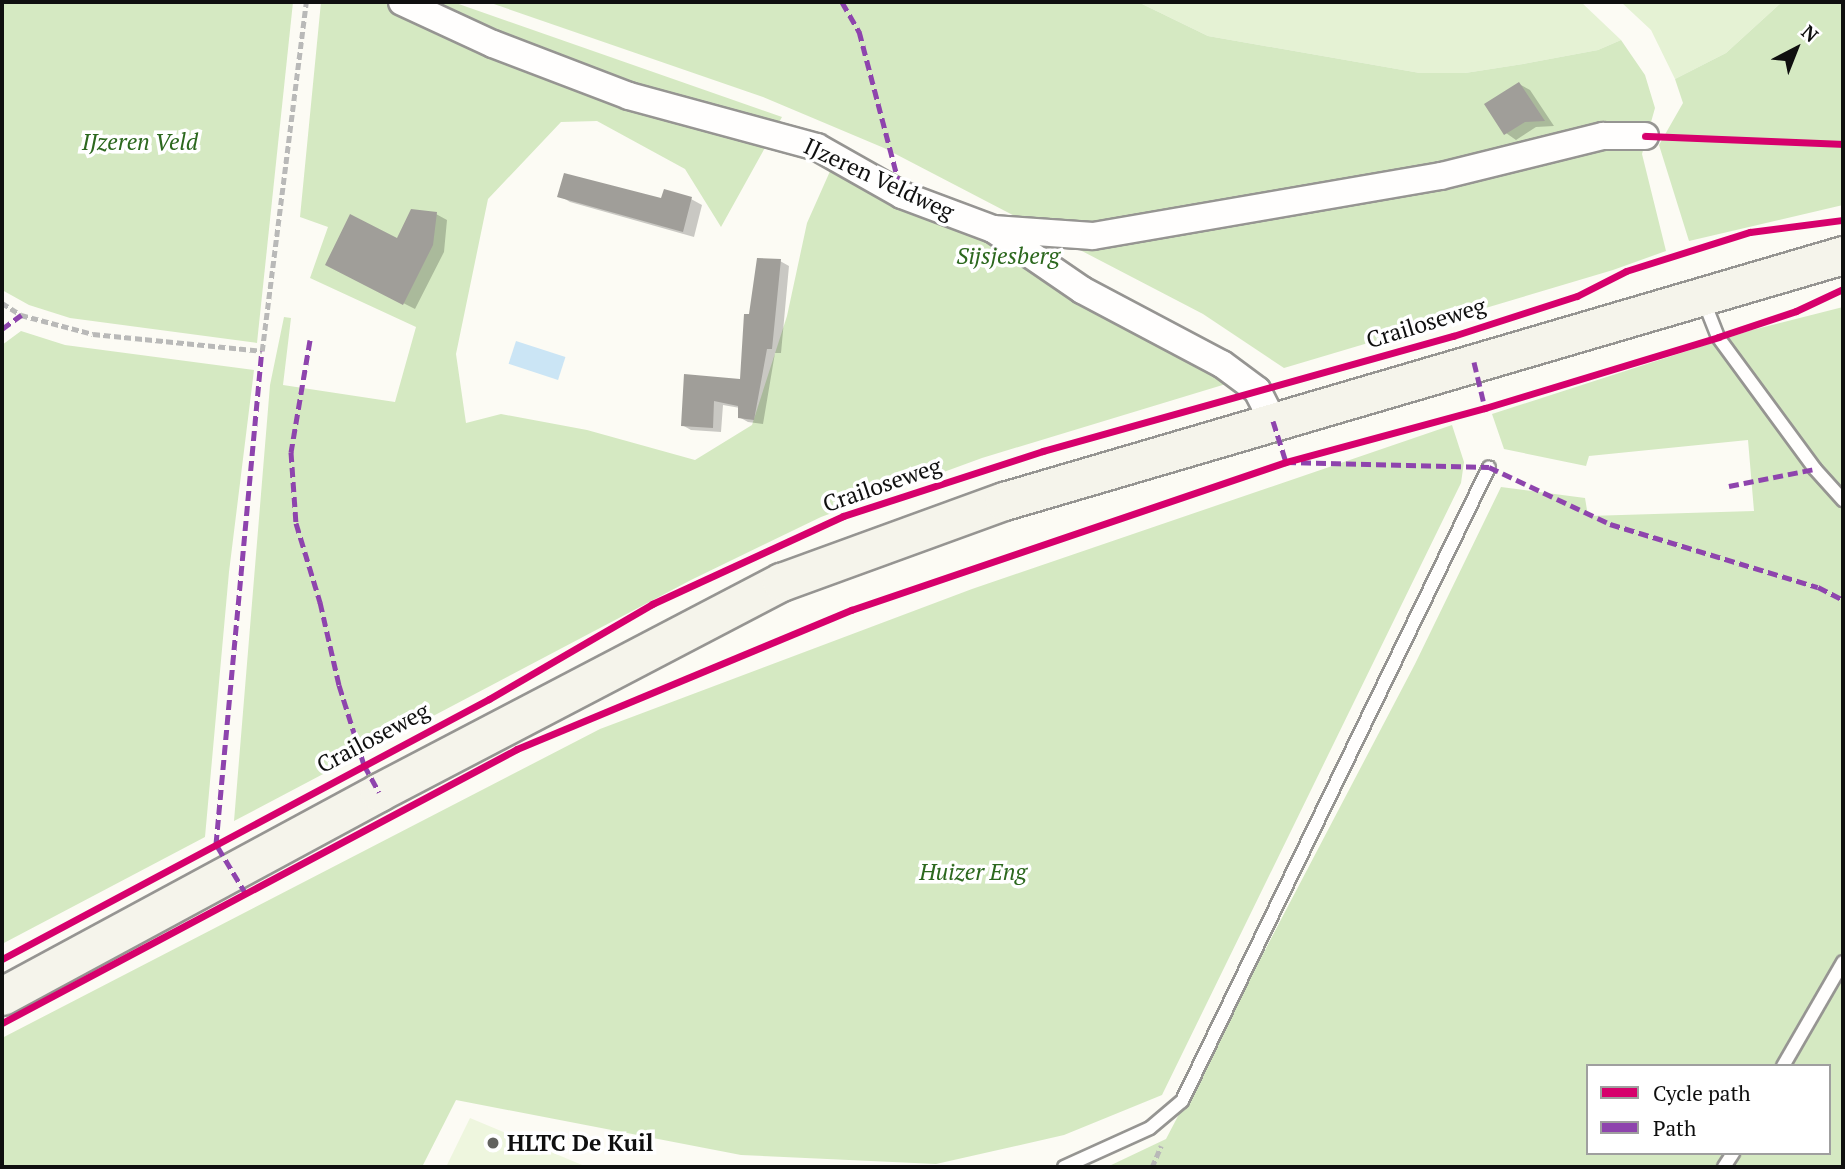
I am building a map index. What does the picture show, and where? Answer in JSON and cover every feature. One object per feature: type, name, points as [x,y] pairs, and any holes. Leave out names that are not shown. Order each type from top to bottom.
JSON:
[{"type":"main road","points":[[2,996],[425,768],[781,582],[1004,501],[1843,254]]},
{"type":"street","name":"IJzeren Veldweg","points":[[402,2],[493,44],[629,96],[817,147],[902,195],[993,229],[1082,290],[1222,364],[1257,390],[1273,421]]},
{"type":"street","points":[[993,229],[1093,236],[1441,176],[1603,136],[1646,136]]},
{"type":"lane","points":[[1701,296],[1718,337],[1815,469],[1843,500]]},
{"type":"lane","points":[[1064,1167],[1150,1128],[1182,1101],[1489,467]]},
{"type":"lane","points":[[1784,1064],[1843,962]]},
{"type":"path","points":[[2,303],[21,315],[93,334],[262,351],[306,2]]},
{"type":"green space","name":"IJzeren Veld","points":[[2,2],[293,2],[257,343],[70,318],[29,305],[2,290]]},
{"type":"green space","name":"Sijsjesberg","points":[[321,2],[453,2],[782,117],[721,227],[685,169],[597,121],[561,122],[488,199],[456,354],[466,423],[501,414],[587,430],[695,460],[752,425],[787,316],[807,223],[835,160],[1249,377],[982,458],[821,517],[691,580],[234,821],[270,385],[284,317],[291,318],[283,385],[395,402],[416,327],[310,278],[328,227],[300,217]]},
{"type":"green space","points":[[488,2],[1138,2],[1208,36],[1420,73],[1465,73],[1523,64],[1598,50],[1621,40],[1645,75],[1655,108],[1642,154],[1666,251],[1613,270],[1284,368],[1203,314],[884,148],[763,97]]},
{"type":"green space","points":[[1138,2],[1581,2],[1621,40],[1598,50],[1523,64],[1465,73],[1420,73],[1208,36]]},
{"type":"green space","points":[[1621,2],[1782,2],[1726,53],[1675,79],[1651,30]]},
{"type":"green space","points":[[1782,2],[1843,2],[1843,205],[1689,241],[1659,145],[1683,103],[1675,79],[1726,53]]},
{"type":"green space","points":[[1843,307],[1843,1167],[1107,1167],[1166,1139],[1415,664],[1501,487],[1585,498],[1588,516],[1754,511],[1748,440],[1589,456],[1586,466],[1504,449],[1492,414],[1752,330]]},
{"type":"green space","points":[[21,331],[65,345],[254,370],[229,572],[205,837],[2,944],[2,345]]},
{"type":"green space","name":"Huizer Eng","points":[[1452,425],[1464,462],[1461,483],[1162,1095],[1064,1135],[936,1164],[741,1155],[456,1100],[422,1167],[2,1167],[2,1038],[600,729],[972,589]]},
{"type":"green space","name":"HLTC De Kuil","points":[[470,1118],[587,1167],[446,1167]]},
{"type":"water","points":[[516,341],[565,357],[558,380],[509,364]]},
{"type":"building","points":[[1519,82],[1545,121],[1525,122],[1504,135],[1484,104]]},
{"type":"building","points":[[564,173],[661,198],[664,189],[692,197],[683,232],[557,197]]},
{"type":"building","points":[[411,209],[437,212],[433,245],[403,305],[325,265],[350,214],[397,238]]},
{"type":"building","points":[[757,258],[781,259],[772,349],[767,349],[754,420],[738,418],[738,406],[714,401],[713,428],[681,426],[684,374],[740,379],[744,314],[749,314]]},
{"type":"marked path","points":[[842,2],[859,31],[902,195]]},
{"type":"marked path","points":[[2,329],[21,315]]},
{"type":"marked path","points":[[310,340],[291,452],[296,523],[320,602],[339,685],[364,765],[379,792]]},
{"type":"marked path","points":[[246,894],[216,844],[262,351]]},
{"type":"marked path","points":[[1474,362],[1485,408]]},
{"type":"marked path","points":[[1273,421],[1286,462],[1489,467],[1610,524],[1818,587],[1843,600]]},
{"type":"marked path","points":[[1729,486],[1815,469]]},
{"type":"cycle path","points":[[1645,136],[1843,144]]},
{"type":"cycle path","name":"Crailoseweg","points":[[2,959],[489,699],[652,604],[843,516],[1043,451],[1453,336],[1577,296],[1626,271],[1750,232],[1843,220]]},
{"type":"cycle path","points":[[2,1023],[517,749],[851,610],[1286,462],[1485,408],[1718,337],[1796,311],[1843,289]]},
{"type":"place","name":"HLTC De Kuil","points":[[493,1143]]}]
